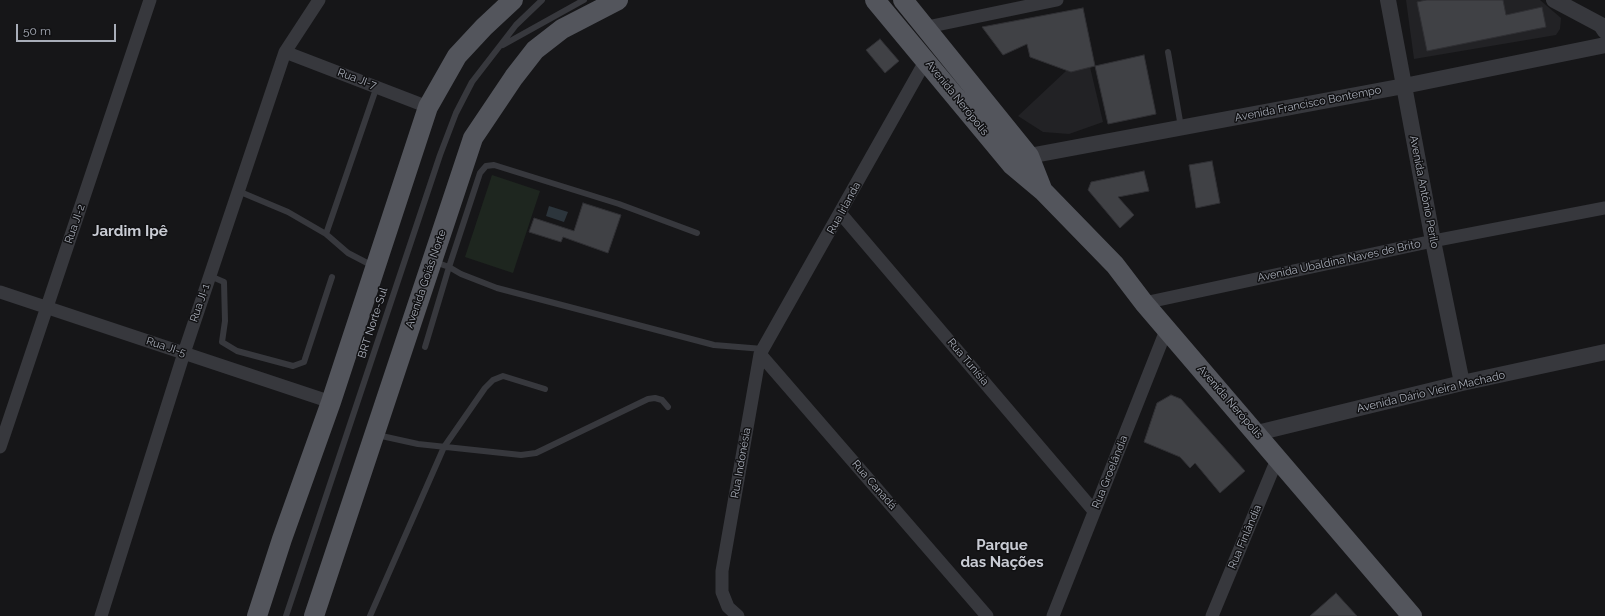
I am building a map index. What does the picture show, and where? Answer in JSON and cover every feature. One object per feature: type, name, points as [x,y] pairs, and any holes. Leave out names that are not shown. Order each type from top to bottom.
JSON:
[{"type":"main road","points":[[257,616],[282,539],[331,402],[428,107],[457,56],[512,0]]},
{"type":"main road","name":"Avenida Goiás Norte","points":[[314,616],[374,434],[441,264],[473,138],[514,77],[535,50],[562,29],[618,0]]},
{"type":"main road","name":"Avenida Nerópolis","points":[[875,0],[926,60],[1021,160]]},
{"type":"main road","name":"Avenida Nerópolis","points":[[903,0],[926,27],[1043,191],[1115,265],[1144,303],[1278,457],[1412,616]]},
{"type":"street","name":"Rua JI-2","points":[[0,447],[150,0]]},
{"type":"street","name":"Rua JI-1","points":[[102,616],[184,353],[285,52],[319,0]]},
{"type":"street","points":[[926,27],[1057,0]]},
{"type":"street","name":"Avenida Antônio Perilo","points":[[1388,0],[1433,241],[1462,383]]},
{"type":"street","points":[[1554,0],[1601,26],[1605,31]]},
{"type":"street","name":"Avenida Francisco Bontempo","points":[[1021,160],[1605,46]]},
{"type":"street","name":"Rua JI-7","points":[[285,52],[377,86],[428,107]]},
{"type":"street","name":"Rua Irlanda","points":[[762,351],[841,214],[926,60]]},
{"type":"street","name":"Avenida Ubaldina Naves de Brito","points":[[1144,303],[1433,241],[1605,208]]},
{"type":"street","name":"Rua Tunísia","points":[[841,214],[1094,511]]},
{"type":"street","name":"Rua JI-5","points":[[0,292],[331,402]]},
{"type":"street","name":"Rua Groelândia","points":[[1053,616],[1167,328]]},
{"type":"street","name":"Rua Indonésia","points":[[738,616],[728,607],[722,592],[722,571],[762,351]]},
{"type":"street","name":"Rua Canadá","points":[[762,351],[987,616]]},
{"type":"street","name":"Avenida Dário Vieira Machado","points":[[1257,433],[1462,383],[1605,352]]},
{"type":"street","name":"Rua Finlândia","points":[[1212,616],[1278,457]]},
{"type":"lane","name":"BRT Norte-Sul","points":[[286,616],[450,127],[472,82],[516,25],[542,0]]},
{"type":"lane","points":[[500,47],[584,0]]},
{"type":"lane","points":[[1168,52],[1181,128]]},
{"type":"lane","points":[[326,234],[377,86]]},
{"type":"lane","points":[[425,347],[441,264],[480,173],[486,166],[494,165],[618,204],[697,233]]},
{"type":"lane","points":[[238,191],[288,212],[326,234],[348,253],[375,266]]},
{"type":"lane","points":[[441,264],[461,274],[497,288],[714,345],[762,351]]},
{"type":"lane","points":[[210,276],[224,282],[225,321],[222,342],[237,350],[293,366],[304,362],[332,277]]},
{"type":"lane","points":[[370,616],[444,447],[493,380],[503,376],[545,390]]},
{"type":"lane","points":[[374,434],[418,444],[521,455],[536,453],[648,399],[655,398],[662,400],[668,407]]},
{"type":"shaded area","points":[[1406,0],[1540,0],[1561,18],[1560,29],[1556,35],[1414,59]]},
{"type":"shaded area","points":[[1090,67],[1103,122],[1069,134],[1043,132],[1018,116],[1066,71]]},
{"type":"shaded area","points":[[492,175],[540,191],[513,273],[465,257]]},
{"type":"shaded area","points":[[549,206],[568,212],[564,222],[546,216]]},
{"type":"building","points":[[1426,0],[1503,0],[1506,15],[1542,7],[1546,27],[1427,51],[1417,2]]},
{"type":"building","points":[[1083,8],[1095,66],[1071,72],[1030,57],[1027,44],[1003,55],[982,27]]},
{"type":"building","points":[[880,39],[899,61],[885,73],[866,50]]},
{"type":"building","points":[[1144,55],[1156,114],[1108,124],[1095,66]]},
{"type":"building","points":[[1212,161],[1220,203],[1196,208],[1189,165]]},
{"type":"building","points":[[1144,171],[1149,191],[1118,197],[1134,215],[1120,228],[1088,190],[1091,182]]},
{"type":"building","points":[[583,203],[621,215],[608,253],[563,237],[561,242],[529,232],[534,218],[574,231]]},
{"type":"building","points":[[1171,395],[1181,399],[1245,471],[1220,493],[1195,463],[1190,468],[1180,457],[1144,442],[1157,403]]},
{"type":"building","points":[[1336,593],[1357,616],[1310,616]]},
{"type":"district","name":"Jardim Ipê","points":[[130,231]]},
{"type":"district","name":"Parque das Nações","points":[[1002,554]]}]
